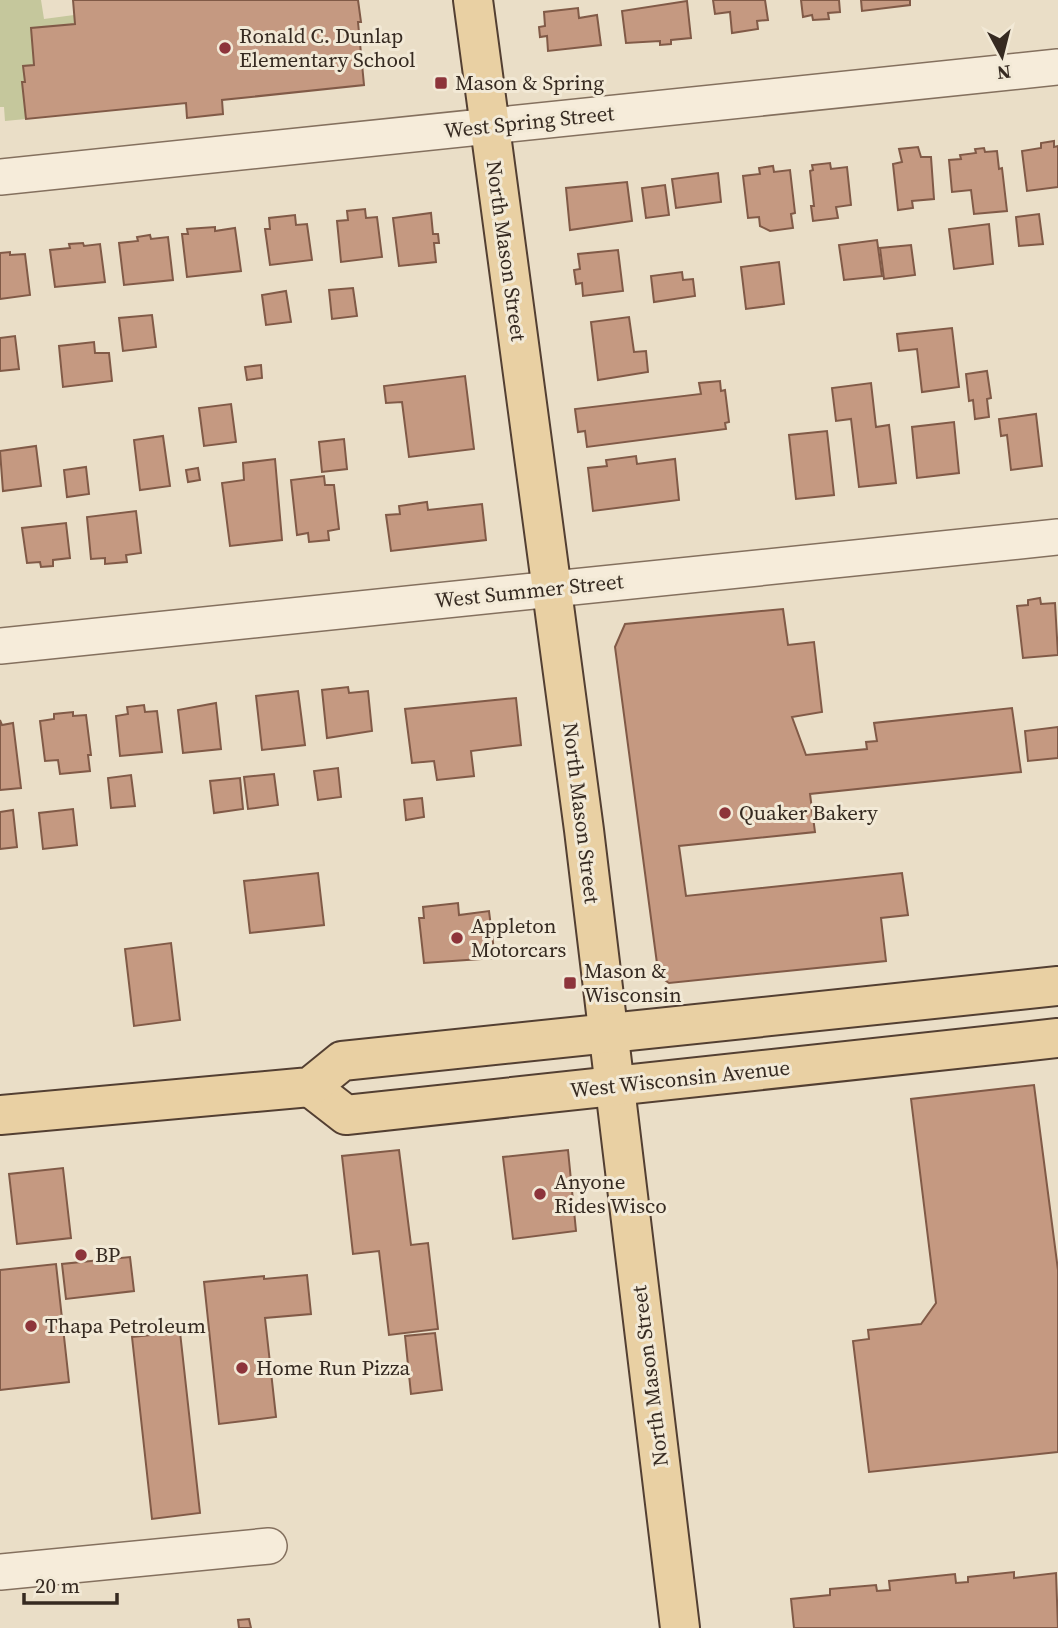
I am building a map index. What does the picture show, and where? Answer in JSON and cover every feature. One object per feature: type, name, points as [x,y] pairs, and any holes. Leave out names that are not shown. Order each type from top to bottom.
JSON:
[{"type":"main road","name":"North Mason Street","points":[[472,0],[584,830],[680,1628]]},
{"type":"main road","points":[[0,1115],[310,1087],[342,1061],[1044,988]]},
{"type":"main road","points":[[615,1086],[658,1059],[675,1054],[953,1020],[1044,988]]},
{"type":"main road","points":[[310,1087],[346,1115],[378,1087],[553,1067],[575,1062],[609,1033]]},
{"type":"main road","name":"West Wisconsin Avenue","points":[[346,1115],[1058,1038]]},
{"type":"street","name":"West Spring Street","points":[[0,177],[1058,67]]},
{"type":"street","name":"West Summer Street","points":[[0,646],[1058,537]]},
{"type":"street","points":[[0,1572],[269,1546]]},
{"type":"green space","points":[[0,0],[41,0],[44,19],[74,15],[75,24],[31,28],[34,65],[24,66],[26,119],[5,121],[4,107],[0,107]]},
{"type":"building","points":[[73,0],[358,0],[364,85],[222,100],[223,114],[187,118],[186,103],[26,119],[22,82],[25,82],[23,66],[34,65],[31,28],[75,24]]},
{"type":"building","points":[[713,0],[765,0],[768,20],[757,21],[758,29],[732,33],[730,12],[715,14]]},
{"type":"building","points":[[801,0],[839,0],[840,12],[828,13],[829,19],[813,20],[812,15],[803,17]]},
{"type":"building","points":[[861,0],[910,0],[910,5],[862,11]]},
{"type":"building","points":[[687,1],[691,38],[671,40],[671,44],[660,45],[660,41],[626,43],[622,11]]},
{"type":"building","points":[[578,8],[579,18],[597,15],[601,45],[548,51],[547,36],[540,37],[539,27],[545,26],[544,12]]},
{"type":"building","points":[[1054,141],[1054,147],[1058,146],[1058,187],[1027,191],[1022,151],[1041,148],[1041,143]]},
{"type":"building","points":[[918,147],[921,157],[931,157],[934,199],[912,201],[913,208],[898,210],[893,164],[902,162],[899,149]]},
{"type":"building","points":[[984,148],[985,152],[997,151],[999,169],[1002,168],[1007,211],[974,214],[971,190],[952,192],[949,160],[961,159],[960,155],[976,153],[975,149]]},
{"type":"building","points":[[830,163],[831,169],[847,167],[851,205],[836,207],[838,218],[813,221],[810,171],[813,170],[812,165]]},
{"type":"building","points":[[773,166],[774,172],[790,170],[795,213],[791,214],[793,228],[770,231],[760,226],[759,217],[748,218],[743,176],[760,174],[759,168]]},
{"type":"building","points":[[718,173],[721,202],[676,208],[672,179]]},
{"type":"building","points":[[627,182],[632,221],[570,230],[566,188]]},
{"type":"building","points":[[665,185],[669,215],[646,218],[642,188]]},
{"type":"building","points":[[365,209],[366,218],[377,217],[382,257],[341,262],[337,221],[348,220],[347,211]]},
{"type":"building","points":[[431,213],[433,234],[438,234],[439,243],[434,243],[436,262],[399,266],[393,218]]},
{"type":"building","points":[[1039,214],[1043,244],[1019,246],[1016,217]]},
{"type":"building","points":[[295,215],[296,225],[307,224],[312,260],[270,265],[265,229],[270,229],[269,218]]},
{"type":"building","points":[[989,224],[993,264],[954,269],[949,229]]},
{"type":"building","points":[[215,227],[215,231],[235,228],[241,271],[187,277],[182,234],[188,234],[187,229]]},
{"type":"building","points":[[150,235],[151,239],[168,237],[173,280],[124,285],[119,243],[138,241],[137,237]]},
{"type":"building","points":[[877,240],[882,276],[844,280],[839,245]]},
{"type":"building","points":[[83,243],[84,246],[100,244],[105,282],[55,287],[50,250],[70,248],[69,244]]},
{"type":"building","points":[[911,245],[915,275],[884,279],[880,248]]},
{"type":"building","points":[[618,250],[623,291],[583,296],[582,283],[576,284],[574,270],[580,269],[578,254]]},
{"type":"building","points":[[10,252],[10,255],[25,254],[30,295],[0,299],[0,253]]},
{"type":"building","points":[[779,262],[784,304],[746,309],[741,267]]},
{"type":"building","points":[[682,272],[683,280],[693,279],[695,296],[654,302],[651,276]]},
{"type":"building","points":[[353,288],[357,316],[332,319],[329,290]]},
{"type":"building","points":[[286,291],[291,322],[266,325],[262,295]]},
{"type":"building","points":[[152,315],[156,347],[123,351],[119,318]]},
{"type":"building","points":[[629,317],[634,352],[646,351],[648,372],[598,380],[591,322]]},
{"type":"building","points":[[952,328],[959,387],[922,392],[917,349],[899,351],[897,334]]},
{"type":"building","points":[[15,336],[19,369],[0,371],[0,338]]},
{"type":"building","points":[[94,342],[95,353],[109,353],[112,381],[63,387],[59,346]]},
{"type":"building","points":[[261,365],[262,378],[247,380],[245,367]]},
{"type":"building","points":[[987,371],[991,398],[987,399],[989,417],[975,419],[973,400],[969,401],[966,374]]},
{"type":"building","points":[[465,376],[474,449],[409,457],[402,402],[386,403],[384,386]]},
{"type":"building","points":[[720,381],[721,391],[725,390],[729,422],[725,423],[726,429],[587,447],[585,431],[578,432],[575,409],[701,394],[699,383]]},
{"type":"building","points":[[871,383],[876,427],[889,425],[896,483],[859,487],[851,419],[836,421],[832,388]]},
{"type":"building","points":[[231,404],[236,442],[204,446],[199,408]]},
{"type":"building","points":[[1036,414],[1042,466],[1011,470],[1007,435],[1001,436],[999,419]]},
{"type":"building","points":[[954,422],[959,473],[917,478],[912,427]]},
{"type":"building","points":[[827,431],[834,495],[796,499],[789,435]]},
{"type":"building","points":[[163,436],[170,486],[140,490],[134,440]]},
{"type":"building","points":[[344,439],[347,469],[322,472],[319,442]]},
{"type":"building","points":[[36,446],[41,486],[3,491],[0,451]]},
{"type":"building","points":[[636,456],[637,464],[675,459],[679,500],[593,511],[588,468],[607,466],[606,460]]},
{"type":"building","points":[[275,459],[282,540],[230,546],[222,483],[244,480],[243,463]]},
{"type":"building","points":[[86,467],[89,494],[67,497],[64,470]]},
{"type":"building","points":[[198,468],[200,480],[188,482],[186,470]]},
{"type":"building","points":[[324,476],[325,485],[334,485],[339,529],[328,531],[329,540],[309,542],[308,533],[297,535],[291,480]]},
{"type":"building","points":[[427,502],[428,510],[482,504],[486,540],[391,551],[386,515],[400,514],[399,506]]},
{"type":"building","points":[[136,511],[141,553],[126,555],[127,562],[105,564],[105,558],[91,559],[87,517]]},
{"type":"building","points":[[66,523],[70,558],[53,560],[53,566],[41,567],[40,562],[27,563],[22,528]]},
{"type":"building","points":[[1040,598],[1041,604],[1055,603],[1058,655],[1023,658],[1017,606],[1028,605],[1028,600]]},
{"type":"building","name":"Quaker Bakery","points":[[783,609],[788,645],[814,642],[822,712],[792,717],[806,755],[867,749],[866,742],[877,741],[874,723],[1012,708],[1021,772],[810,794],[815,832],[679,846],[686,896],[902,873],[908,915],[881,918],[886,961],[669,983],[659,976],[658,971],[615,647],[625,624]]},
{"type":"building","points":[[348,687],[349,693],[368,691],[372,731],[327,738],[322,690]]},
{"type":"building","points":[[298,691],[305,745],[262,750],[256,696]]},
{"type":"building","points":[[516,698],[521,745],[471,751],[474,776],[437,780],[434,761],[412,763],[405,709]]},
{"type":"building","points":[[216,703],[221,749],[183,753],[178,710]]},
{"type":"building","points":[[144,705],[145,712],[157,711],[162,752],[120,756],[116,716],[128,714],[127,707]]},
{"type":"building","points":[[73,712],[73,716],[86,715],[91,755],[88,755],[90,771],[60,774],[58,760],[45,761],[40,721],[54,719],[54,714]]},
{"type":"building","points":[[0,720],[2,725],[13,723],[21,788],[0,790]]},
{"type":"building","points":[[1058,727],[1058,758],[1028,761],[1025,731]]},
{"type":"building","points":[[338,768],[341,797],[318,800],[314,771]]},
{"type":"building","points":[[274,774],[278,805],[248,809],[244,777]]},
{"type":"building","points":[[131,775],[135,806],[111,808],[108,778]]},
{"type":"building","points":[[240,778],[243,809],[214,813],[210,781]]},
{"type":"building","points":[[422,798],[424,817],[406,820],[404,800]]},
{"type":"building","points":[[73,809],[77,845],[43,849],[39,813]]},
{"type":"building","points":[[13,810],[17,847],[0,849],[0,812]]},
{"type":"building","points":[[318,873],[324,925],[250,933],[244,881]]},
{"type":"building","name":"Appleton Motorcars","points":[[458,903],[459,915],[489,911],[495,958],[424,963],[419,918],[424,918],[423,907]]},
{"type":"building","points":[[171,943],[180,1020],[134,1026],[125,949]]},
{"type":"building","points":[[1034,1085],[1058,1270],[1058,1452],[869,1472],[853,1341],[869,1339],[868,1330],[921,1324],[936,1303],[911,1099]]},
{"type":"building","points":[[399,1150],[411,1245],[428,1243],[438,1329],[389,1335],[379,1251],[353,1254],[342,1156]]},
{"type":"building","name":"Anyone Rides Wisco","points":[[568,1150],[576,1231],[513,1239],[503,1157]]},
{"type":"building","points":[[63,1168],[71,1238],[17,1244],[9,1174]]},
{"type":"building","points":[[130,1257],[134,1291],[66,1299],[62,1264]]},
{"type":"building","name":"Thapa Petroleum","points":[[56,1264],[69,1382],[0,1390],[0,1270]]},
{"type":"building","name":"Home Run Pizza","points":[[307,1275],[311,1314],[265,1318],[276,1417],[219,1424],[204,1282]]},
{"type":"building","points":[[180,1332],[200,1513],[152,1519],[132,1337]]},
{"type":"building","points":[[435,1333],[442,1390],[411,1394],[405,1336]]},
{"type":"building","points":[[1014,1572],[1014,1578],[1056,1573],[1058,1628],[794,1628],[791,1599],[830,1595],[830,1589],[876,1585],[877,1591],[890,1590],[889,1581],[955,1574],[956,1583],[968,1582],[968,1577]]},
{"type":"building","points":[[249,1619],[251,1628],[239,1628],[238,1620]]},
{"type":"place","name":"Ronald C. Dunlap Elementary School","points":[[225,48]]},
{"type":"place","name":"Mason & Spring","points":[[441,83]]},
{"type":"place","name":"Quaker Bakery","points":[[725,813]]},
{"type":"place","name":"Appleton Motorcars","points":[[457,938]]},
{"type":"place","name":"Mason & Wisconsin","points":[[570,983]]},
{"type":"place","name":"Anyone Rides Wisco","points":[[540,1194]]},
{"type":"place","name":"BP","points":[[81,1255]]},
{"type":"place","name":"Thapa Petroleum","points":[[31,1326]]},
{"type":"place","name":"Home Run Pizza","points":[[242,1368]]}]
